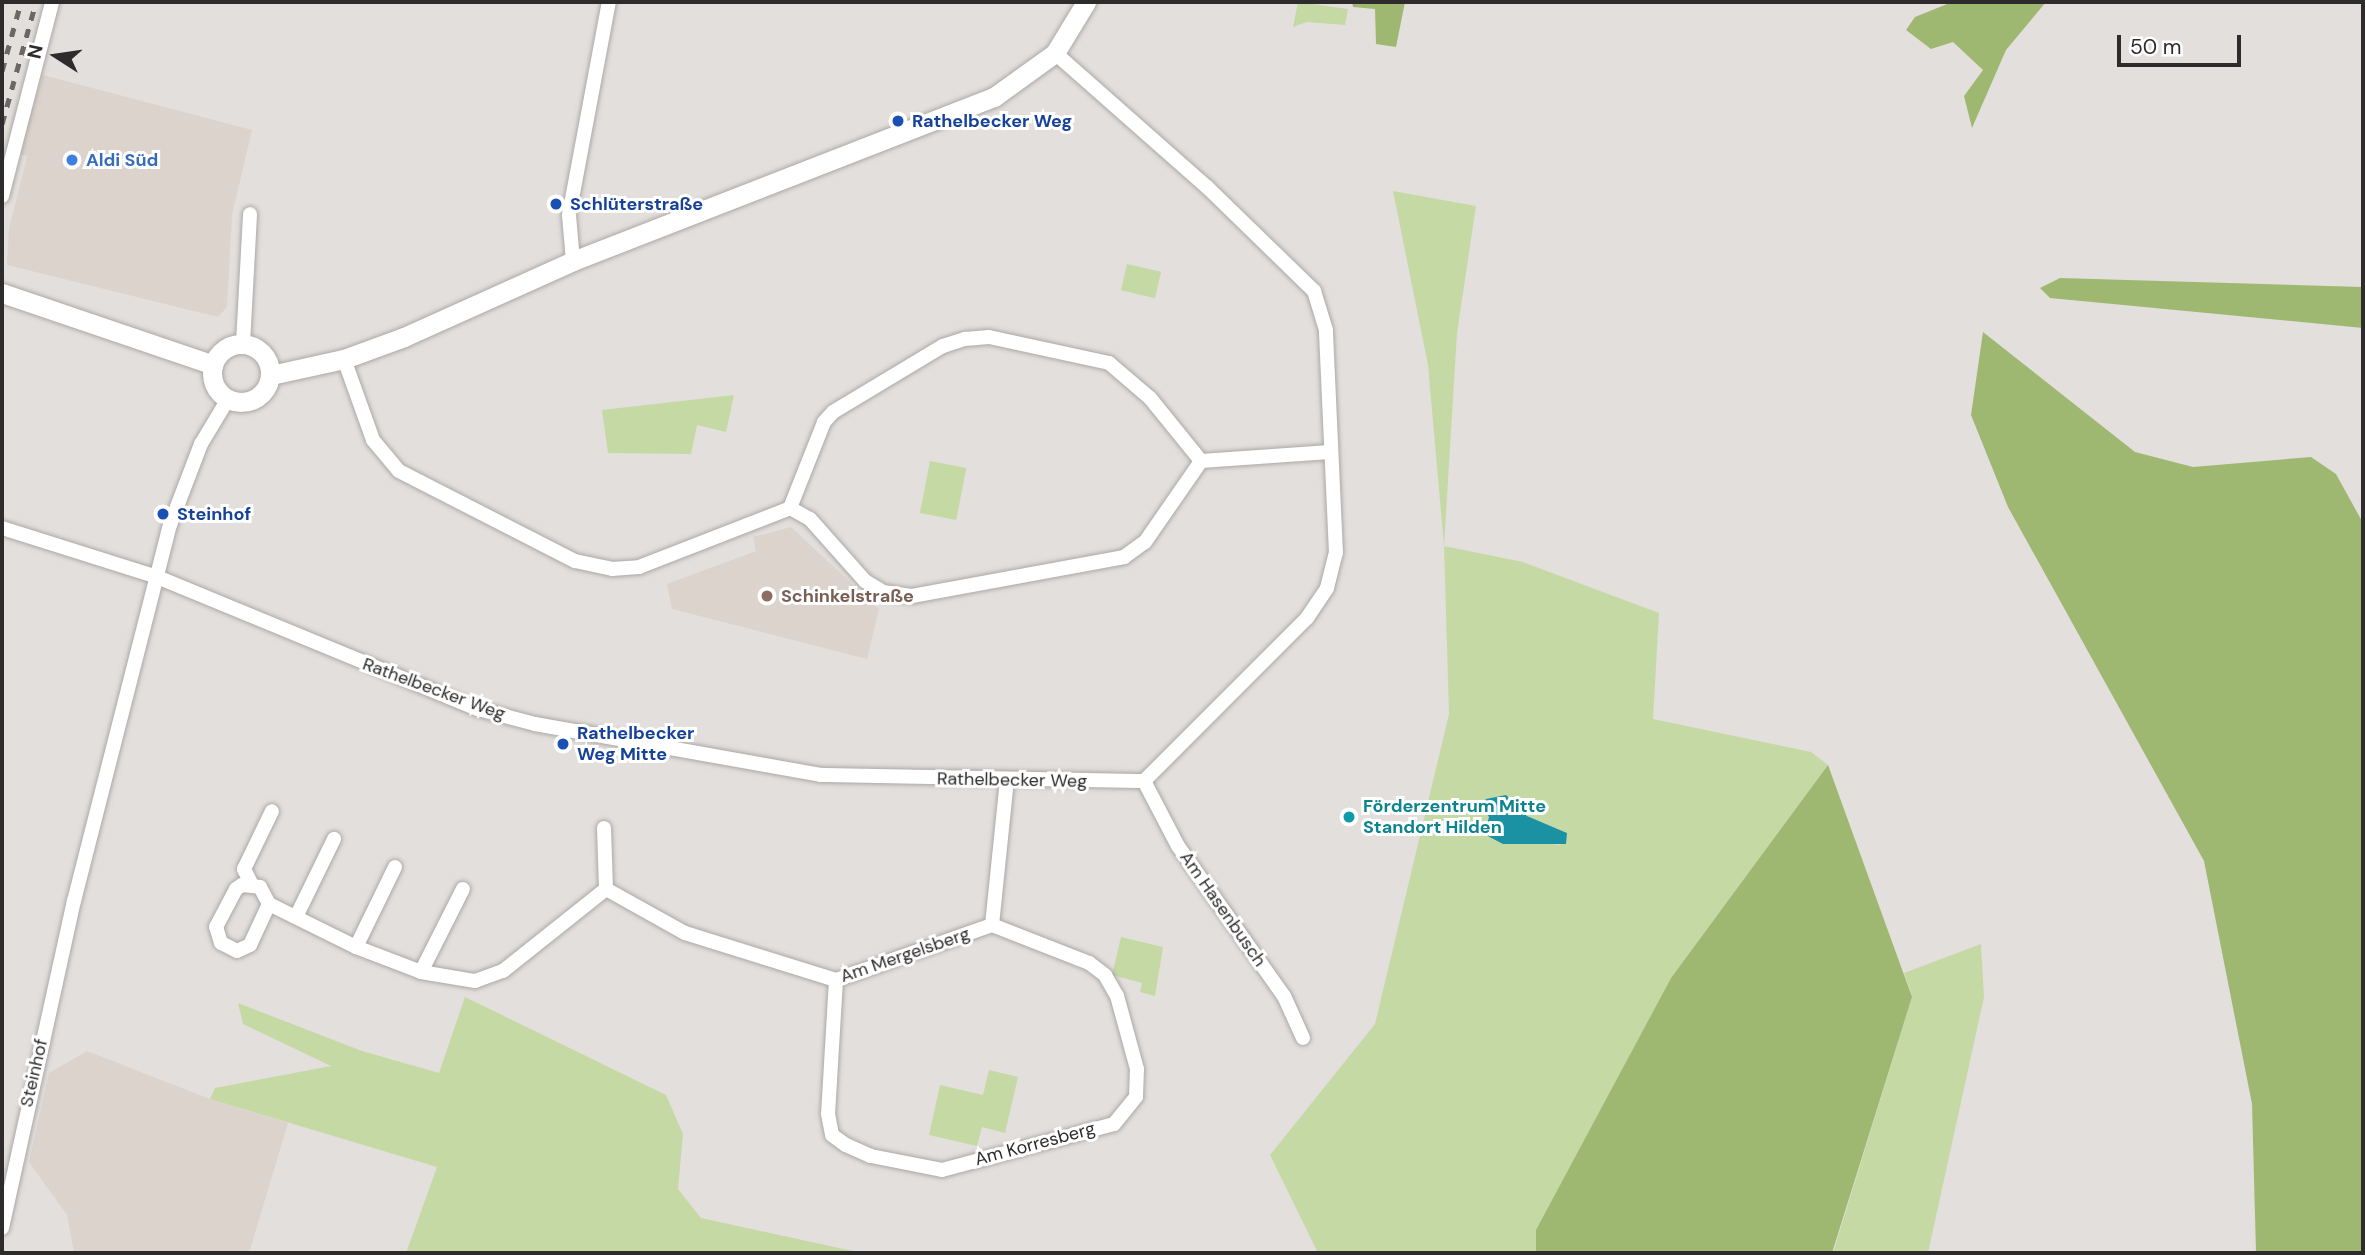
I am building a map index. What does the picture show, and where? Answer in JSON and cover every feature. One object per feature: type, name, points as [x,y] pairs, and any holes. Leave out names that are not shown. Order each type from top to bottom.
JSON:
[{"type":"street","points":[[2,196],[52,2]]},
{"type":"street","points":[[573,261],[569,215],[609,2]]},
{"type":"street","points":[[271,375],[263,353],[243,344],[225,349],[214,365],[214,382],[228,399],[256,398],[271,375],[344,359],[573,261],[943,120],[994,97],[1055,53],[1086,2]]},
{"type":"street","points":[[1055,53],[1207,187],[1314,291],[1326,330],[1336,553],[1327,587],[1307,618],[1144,780]]},
{"type":"street","points":[[243,344],[250,214]]},
{"type":"street","points":[[2,293],[214,365]]},
{"type":"street","points":[[790,509],[824,422],[833,412],[943,346],[965,339],[989,337],[1109,363],[1150,398],[1201,461]]},
{"type":"street","points":[[344,359],[373,440],[399,471],[575,561],[611,569],[639,567],[790,509],[810,519],[864,580],[883,592],[912,596],[1124,557],[1146,542],[1201,461]]},
{"type":"street","name":"Steinhof","points":[[2,1228],[74,901],[178,499],[201,444],[228,399]]},
{"type":"street","points":[[1201,461],[1330,452]]},
{"type":"street","name":"Rathelbecker Weg","points":[[2,528],[157,577],[467,705],[535,724],[820,775],[1007,780],[1144,780]]},
{"type":"street","name":"Am Mergelsberg","points":[[606,889],[685,933],[836,980],[992,925],[1007,780]]},
{"type":"street","name":"Am Hasenbusch","points":[[1144,780],[1178,846],[1284,996],[1303,1038]]},
{"type":"street","points":[[252,885],[236,889],[216,927],[222,943],[237,951],[250,946],[269,904],[266,892],[252,885],[244,869],[272,811]]},
{"type":"street","points":[[269,904],[356,947],[421,972],[459,981],[489,979],[606,889],[604,828]]},
{"type":"street","points":[[296,917],[334,839]]},
{"type":"street","points":[[356,947],[396,867]]},
{"type":"street","points":[[421,972],[463,889]]},
{"type":"street","name":"Am Korresberg","points":[[836,980],[828,1114],[832,1135],[846,1145],[871,1156],[942,1170],[1114,1124],[1136,1097],[1138,1077],[1117,996],[1105,975],[1089,963],[992,925]]},
{"type":"shaded area","points":[[43,75],[252,130],[232,215],[227,307],[218,317],[7,265],[9,229],[27,156],[19,154]]},
{"type":"shaded area","name":"Schinkelstraße","points":[[791,527],[879,609],[867,659],[672,609],[667,584],[756,551],[753,537]]},
{"type":"shaded area","points":[[87,1051],[210,1099],[288,1123],[249,1253],[74,1252],[67,1215],[29,1162],[49,1073]]},
{"type":"green space","points":[[1298,2],[1348,9],[1345,25],[1307,22],[1293,27]]},
{"type":"green space","points":[[1352,2],[1405,2],[1396,47],[1376,44],[1375,9],[1353,7]]},
{"type":"green space","points":[[1952,2],[2046,2],[2006,50],[1972,128],[1964,96],[1983,70],[1953,42],[1931,49],[1906,30],[1915,17]]},
{"type":"green space","points":[[1393,191],[1476,206],[1457,333],[1444,546],[1428,365]]},
{"type":"green space","points":[[1127,264],[1161,272],[1155,298],[1121,290]]},
{"type":"green space","points":[[2060,278],[2363,287],[2363,328],[2050,298],[2040,288]]},
{"type":"green space","points":[[1983,332],[2135,452],[2193,467],[2311,457],[2336,474],[2363,523],[2363,1253],[2256,1253],[2252,1104],[2204,861],[2008,507],[1971,415]]},
{"type":"green space","points":[[734,395],[726,432],[697,425],[691,454],[608,453],[602,410]]},
{"type":"green space","points":[[930,461],[966,468],[956,520],[920,513]]},
{"type":"green space","points":[[1444,546],[1523,562],[1659,613],[1653,719],[1811,752],[1828,765],[1671,978],[1537,1230],[1536,1253],[1318,1253],[1270,1155],[1375,1024],[1449,714]],"holes":[[[1506,796],[1527,816],[1567,833],[1560,845],[1522,841],[1506,844],[1485,834],[1489,817],[1481,806],[1486,799]]]},
{"type":"green space","points":[[1828,765],[1912,997],[1832,1253],[1536,1253],[1536,1230],[1671,978]]},
{"type":"green space","points":[[1121,937],[1163,947],[1155,996],[1140,992],[1142,983],[1112,975]]},
{"type":"green space","points":[[1981,944],[1984,997],[1928,1253],[1833,1253],[1912,997],[1904,973]]},
{"type":"green space","points":[[465,997],[666,1095],[683,1134],[678,1189],[701,1218],[862,1253],[406,1253],[437,1167],[210,1099],[215,1088],[331,1066],[243,1024],[238,1003],[362,1051],[439,1073]]},
{"type":"green space","points":[[989,1070],[1018,1077],[1005,1133],[982,1127],[977,1146],[929,1135],[940,1085],[983,1095]]},
{"type":"water","points":[[1506,795],[1527,816],[1567,833],[1566,844],[1503,844],[1484,834],[1489,817],[1481,806],[1486,799]]},
{"type":"railway","points":[[2,71],[21,2]]},
{"type":"railway","points":[[2,124],[36,2]]},
{"type":"place","name":"Rathelbecker Weg","points":[[898,121]]},
{"type":"place","name":"Aldi Süd","points":[[72,160]]},
{"type":"place","name":"Schlüterstraße","points":[[556,204]]},
{"type":"place","name":"Steinhof","points":[[163,514]]},
{"type":"place","name":"Schinkelstraße","points":[[767,596]]},
{"type":"place","name":"Rathelbecker Weg Mitte","points":[[563,744]]},
{"type":"place","name":"Förderzentrum Mitte Standort Hilden","points":[[1349,817]]}]
